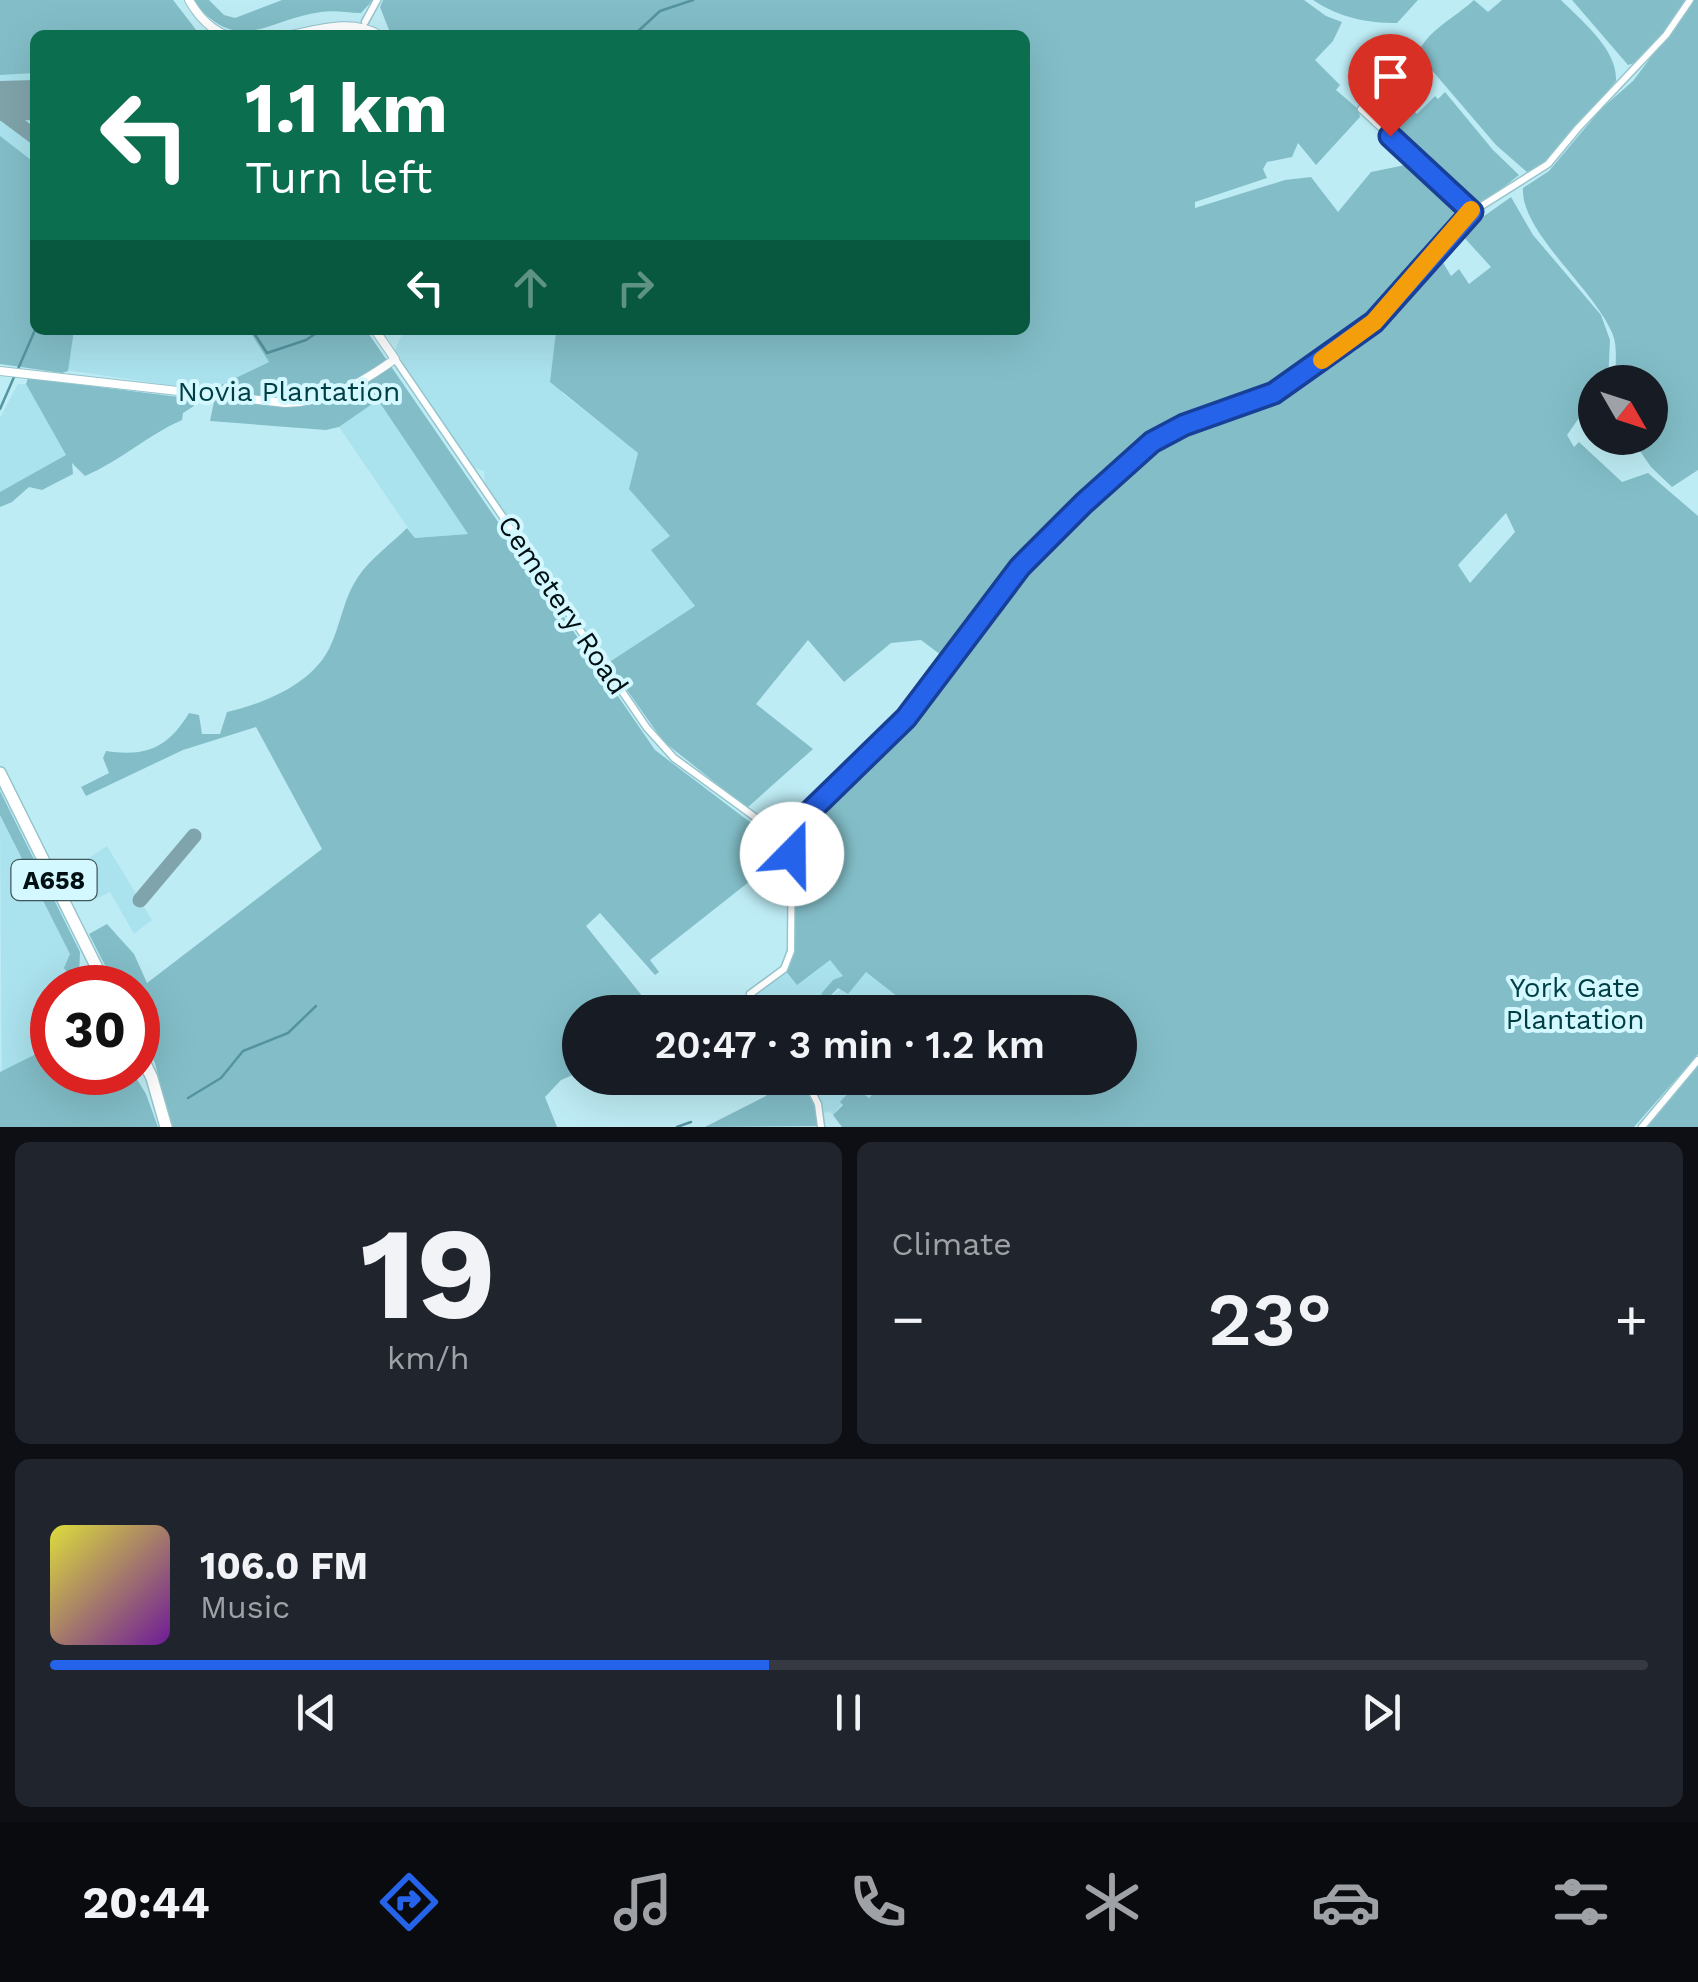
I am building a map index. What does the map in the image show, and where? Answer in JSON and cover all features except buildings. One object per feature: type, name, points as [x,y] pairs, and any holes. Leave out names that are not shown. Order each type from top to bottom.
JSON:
[{"type":"highway","name":"A658","points":[[0,774],[96,965]]},
{"type":"highway","points":[[157,1095],[166,1127]]},
{"type":"street","points":[[189,0],[213,27],[222,30]]},
{"type":"street","points":[[373,30],[360,20],[377,0]]},
{"type":"street","points":[[751,995],[784,969],[791,951],[792,829],[906,718],[1020,567],[1064,521],[1152,442],[1184,425],[1274,393],[1374,322],[1472,212],[1548,164],[1666,36],[1690,0]]},
{"type":"street","points":[[271,30],[299,22]]},
{"type":"street","points":[[1361,109],[1472,212]]},
{"type":"street","name":"Cemetery Road","points":[[378,335],[647,728],[674,758],[790,842]]},
{"type":"street","points":[[5,372],[286,403],[307,402],[348,390],[395,359]]},
{"type":"street","points":[[1642,1127],[1698,1060]]},
{"type":"street","points":[[814,1095],[821,1127]]},
{"type":"shaded area","points":[[0,0],[173,0],[196,30],[30,30],[30,335],[252,335],[269,362],[217,387],[215,392],[0,360]]},
{"type":"shaded area","points":[[402,335],[556,335],[559,386],[563,394],[639,453],[629,489],[671,536],[652,551],[695,606],[611,661],[606,653],[601,653],[534,554],[535,548],[529,540],[523,540],[485,484],[484,471],[472,467],[395,350]]},
{"type":"shaded area","points":[[18,384],[26,384],[71,462],[0,499],[0,418]]},
{"type":"shaded area","points":[[378,400],[468,534],[415,538],[339,427]]},
{"type":"shaded area","points":[[0,807],[78,965],[30,965],[31,1095],[2,1127]]},
{"type":"shaded area","points":[[107,846],[152,920],[134,934],[110,892],[92,901],[82,882],[78,865]]},
{"type":"shaded area","points":[[830,959],[844,977],[830,995],[754,995],[785,970]]},
{"type":"shaded area","points":[[866,972],[895,995],[833,995]]},
{"type":"shaded area","points":[[817,1095],[849,1095],[833,1115],[825,1113]]},
{"type":"green space","points":[[0,0],[173,0],[196,30],[30,30],[30,73],[0,75]]},
{"type":"green space","points":[[192,0],[209,0],[224,15],[235,18],[282,0],[373,0],[361,13],[321,12],[253,30],[224,27]]},
{"type":"green space","points":[[383,0],[1304,0],[1342,22],[1333,41],[1315,60],[1340,85],[1336,90],[1358,109],[1360,117],[1316,165],[1298,143],[1292,157],[1267,162],[1263,169],[1267,178],[1195,202],[1195,208],[1285,180],[1311,177],[1338,212],[1371,172],[1410,164],[1463,213],[1375,315],[1313,363],[1266,394],[1193,417],[1147,442],[1019,563],[945,658],[921,640],[891,643],[844,682],[808,640],[756,704],[813,749],[747,808],[663,741],[610,666],[611,661],[695,606],[651,550],[670,536],[629,489],[638,453],[550,382],[556,335],[1030,335],[1030,30],[389,30],[380,7]]},
{"type":"green space","points":[[1313,0],[1418,0],[1397,23],[1354,18]]},
{"type":"green space","points":[[1474,0],[1488,12],[1502,0],[1561,0],[1605,47],[1615,69],[1616,81],[1547,161],[1527,172],[1496,145],[1418,54],[1434,31]]},
{"type":"green space","points":[[1572,0],[1687,0],[1653,48],[1628,65]]},
{"type":"green space","points":[[1694,0],[1698,0],[1698,470],[1672,487],[1643,455],[1668,455],[1668,365],[1616,365],[1613,335],[1604,317],[1533,223],[1523,188],[1549,171],[1601,109],[1633,81]]},
{"type":"green space","points":[[1445,92],[1519,175],[1470,207],[1383,125],[1404,101],[1417,114],[1435,96],[1438,99]]},
{"type":"green space","points":[[0,136],[30,159],[30,335],[73,335],[68,371],[0,364]]},
{"type":"green space","name":"York Gate Plantation","points":[[1511,197],[1533,235],[1601,315],[1610,340],[1609,365],[1578,365],[1578,419],[1567,435],[1574,447],[1578,443],[1578,455],[1593,455],[1622,482],[1648,473],[1698,516],[1698,1054],[1634,1127],[842,1127],[833,1115],[847,1095],[1137,1095],[1137,995],[895,995],[866,972],[848,994],[838,988],[831,995],[822,995],[833,980],[843,976],[830,960],[797,985],[785,970],[793,949],[793,845],[801,824],[875,760],[917,714],[1026,565],[1152,446],[1183,429],[1275,395],[1348,347],[1352,353],[1358,349],[1356,343],[1393,309],[1438,254],[1451,276],[1459,269],[1469,284],[1491,267],[1460,233]],"holes":[[[1506,513],[1515,532],[1470,583],[1458,565]]]},
{"type":"green space","name":"Novia Plantation","points":[[252,335],[369,335],[655,750],[788,851],[650,960],[659,972],[655,975],[600,913],[586,926],[641,995],[562,995],[562,1080],[545,1097],[557,1127],[171,1127],[160,1083],[160,973],[322,849],[256,727],[183,750],[86,796],[81,787],[109,773],[103,758],[106,751],[133,753],[155,747],[173,735],[189,713],[199,715],[202,734],[220,734],[227,712],[285,691],[310,673],[329,649],[358,577],[407,528],[415,538],[468,534],[378,400],[339,427],[326,430],[210,421],[217,387],[269,362]]},
{"type":"green space","points":[[28,378],[187,398],[194,406],[183,413],[182,420],[98,470],[85,476],[72,463],[73,474],[42,490],[29,487],[0,507],[0,492],[66,455],[26,384]]},
{"type":"green space","points":[[0,791],[80,952],[79,965],[65,965],[70,954],[0,815]]},
{"type":"green space","points":[[107,924],[139,965],[105,965],[89,934]]},
{"type":"green space","points":[[30,1057],[30,1095],[146,1095],[158,1127],[0,1127],[0,1072]]},
{"type":"green space","points":[[1698,1065],[1698,1127],[1647,1127]]},
{"type":"green space","points":[[809,1095],[818,1126],[705,1127],[766,1096]]},
{"type":"waterway","points":[[639,30],[660,11],[693,0]]},
{"type":"waterway","points":[[18,369],[33,335]]},
{"type":"waterway","points":[[255,335],[267,353],[314,335]]},
{"type":"waterway","points":[[0,409],[14,377]]},
{"type":"waterway","points":[[188,1098],[221,1078],[243,1051],[288,1033],[316,1006]]},
{"type":"waterway","points":[[677,1127],[691,1122]]},
{"type":"taxiway","points":[[0,111],[30,133]]},
{"type":"taxiway","points":[[140,900],[194,836]]},
{"type":"runway","points":[[0,101],[30,100]]},
{"type":"slow traffic","points":[[1322,360],[1374,322],[1471,210]]},
{"type":"route","points":[[792,854],[792,829],[906,718],[1020,567],[1064,521],[1152,442],[1184,425],[1274,393],[1374,322],[1472,212],[1390,136]]}]
